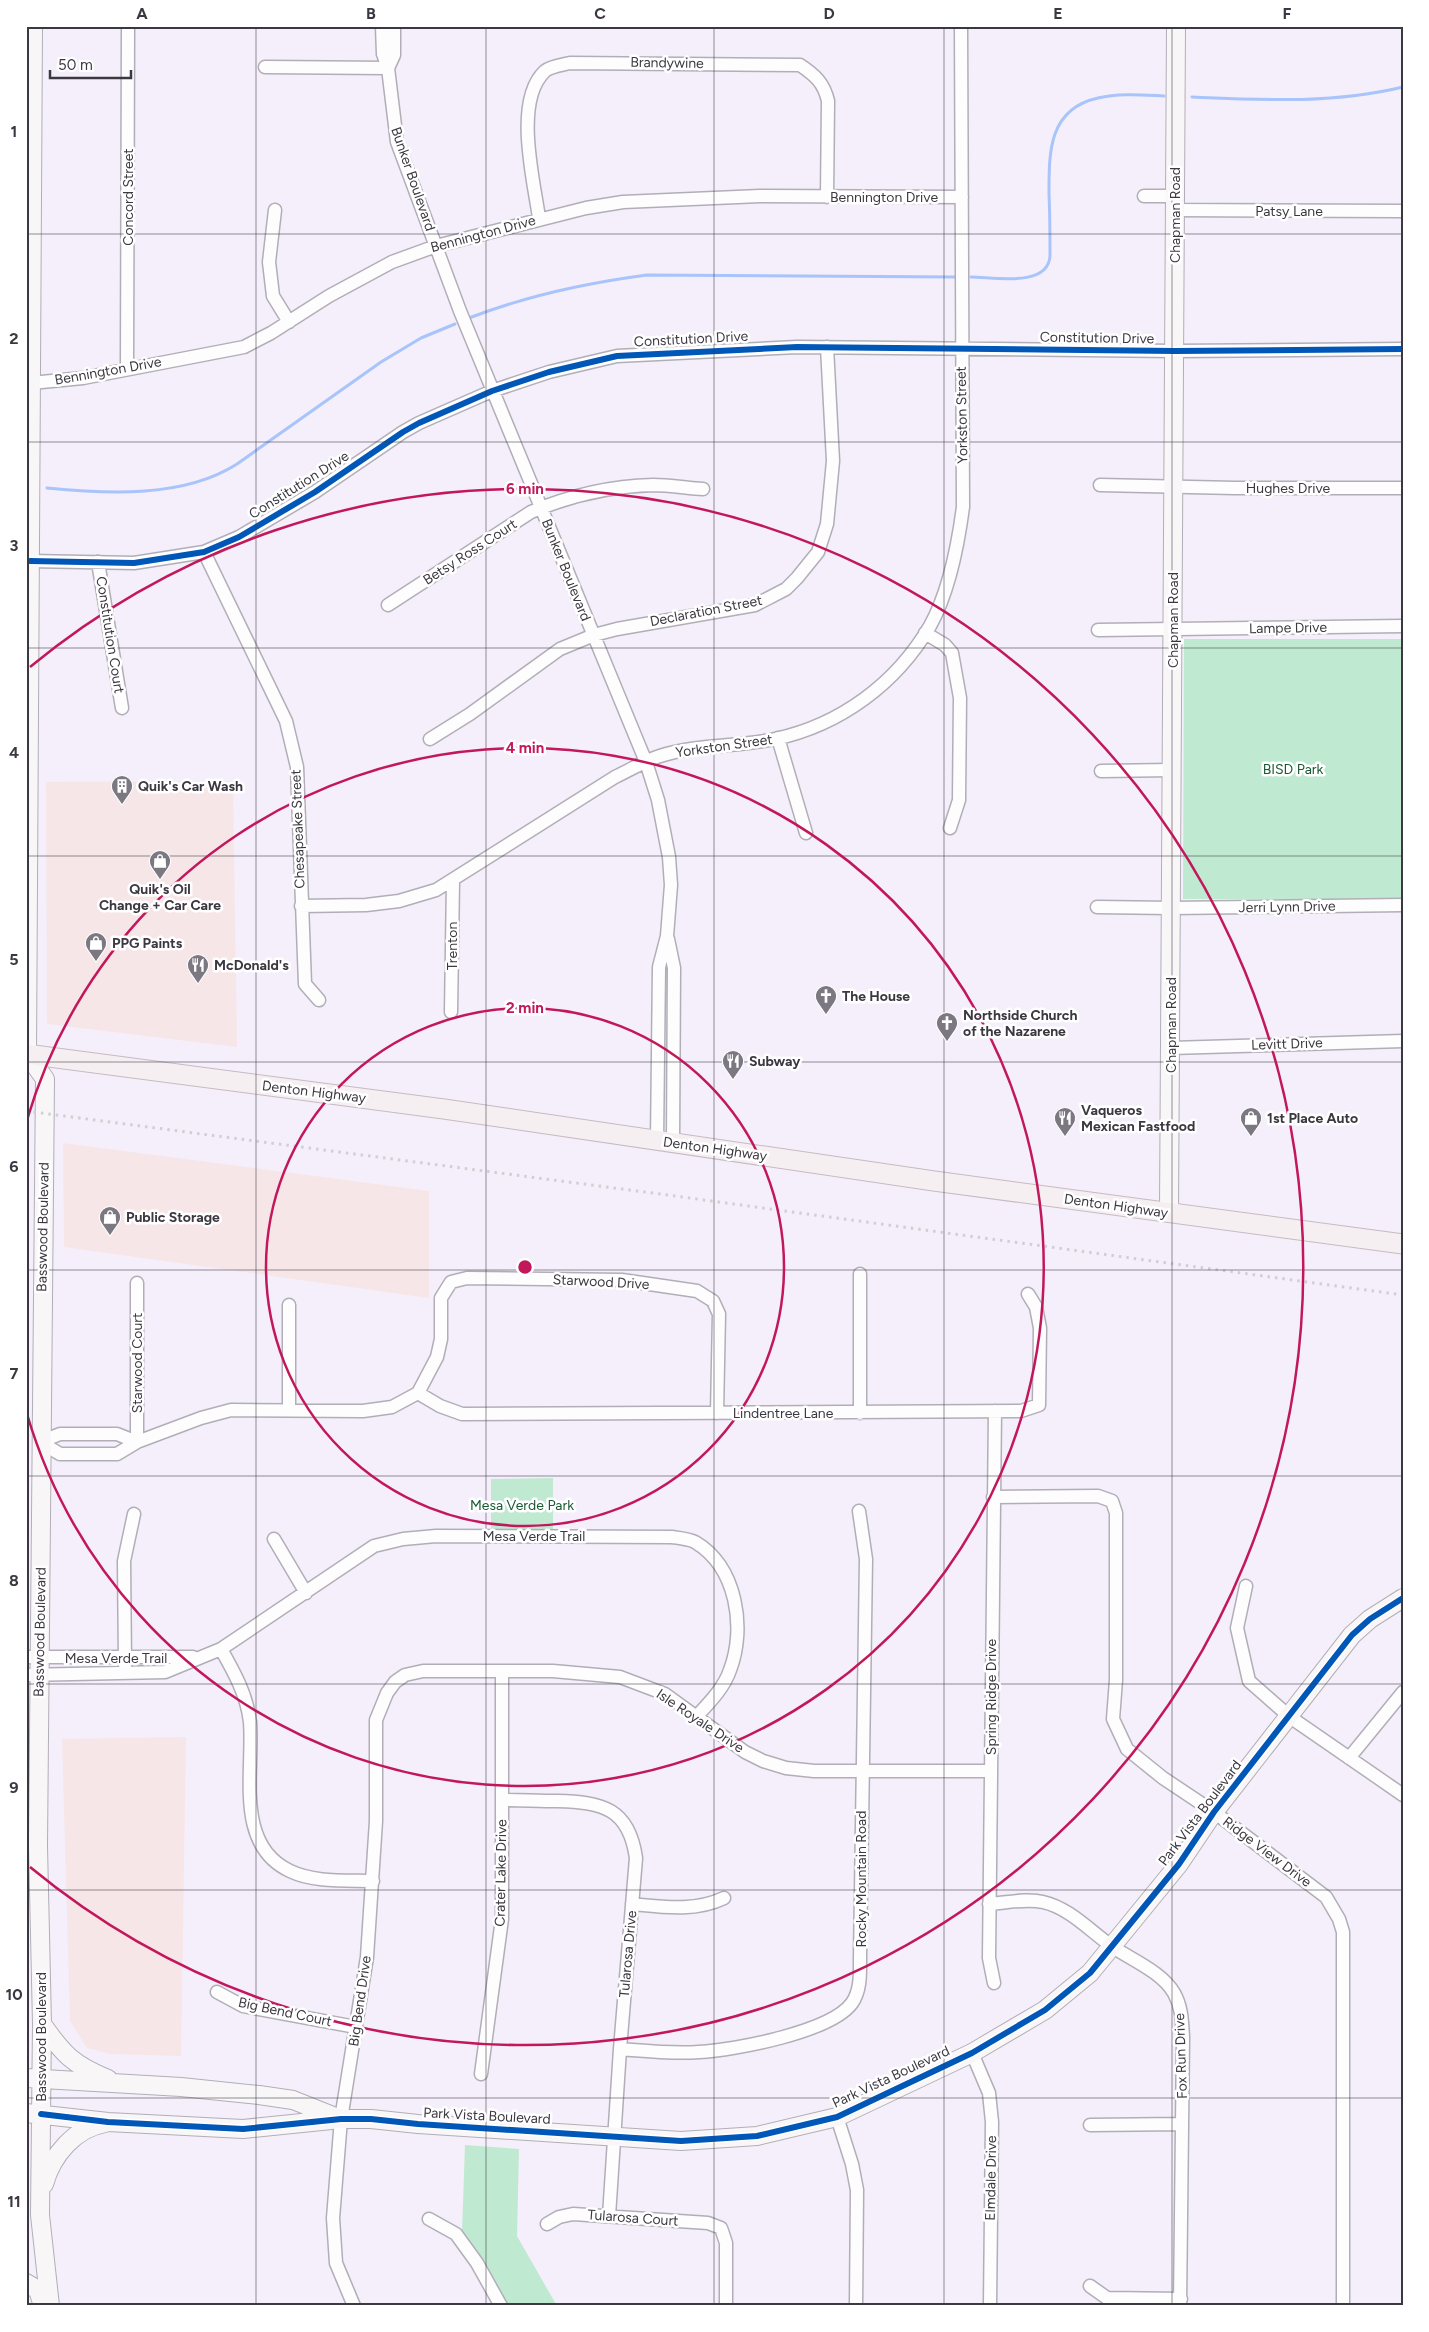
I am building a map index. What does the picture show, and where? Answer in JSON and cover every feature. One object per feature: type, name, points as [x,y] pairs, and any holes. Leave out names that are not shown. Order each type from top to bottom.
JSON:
[{"type":"main road","name":"Denton Highway","points":[[26,1055],[444,1109],[1169,1213],[1403,1244]]},
{"type":"street","points":[[26,1055],[33,26]]},
{"type":"street","name":"Concord Street","points":[[127,369],[128,26]]},
{"type":"street","name":"Bunker Boulevard","points":[[382,26],[383,54],[388,68],[397,142],[492,391],[646,762],[658,800],[669,857],[671,885],[667,936],[659,967],[658,1033],[665,1142]]},
{"type":"street","name":"Bunker Boulevard","points":[[388,68],[394,55],[394,26]]},
{"type":"street","name":"Yorkston Street","points":[[301,906],[366,905],[399,901],[436,890],[615,777],[646,762],[683,750],[778,738],[842,714],[862,703],[881,687],[896,671],[925,633],[937,609],[957,552],[964,507],[961,26]]},
{"type":"street","name":"Chapman Road","points":[[1169,1213],[1176,26]]},
{"type":"street","name":"Brandywine","points":[[538,218],[528,136],[528,116],[532,94],[538,79],[545,70],[570,63],[800,65],[818,78],[826,90],[828,101],[827,196]]},
{"type":"street","points":[[265,67],[388,68]]},
{"type":"street","name":"Bennington Drive","points":[[31,383],[84,378],[244,347],[329,296],[392,262],[436,246],[538,218],[623,202],[760,196],[962,197]]},
{"type":"street","name":"Patsy Lane","points":[[1144,196],[1175,203],[1403,210]]},
{"type":"street","points":[[275,210],[269,262],[273,296],[288,322]]},
{"type":"street","name":"Constitution Drive","points":[[30,561],[98,562],[156,560],[204,552],[239,537],[315,492],[403,432],[492,391],[549,372],[617,356],[827,347],[1175,352],[1403,349]]},
{"type":"street","name":"Declaration Street","points":[[430,739],[470,714],[560,649],[594,635],[626,627],[755,605],[786,589],[818,552],[827,524],[833,461],[827,347]]},
{"type":"street","name":"Betsy Ross Court","points":[[388,605],[426,581],[448,564],[541,508],[579,495],[613,489],[653,485],[703,489]]},
{"type":"street","name":"Hughes Drive","points":[[1100,485],[1403,488]]},
{"type":"street","name":"Chesapeake Street","points":[[204,552],[287,727],[297,767],[305,984],[319,1000]]},
{"type":"street","name":"Constitution Court","points":[[98,562],[122,708]]},
{"type":"street","name":"Lampe Drive","points":[[1098,630],[1403,626]]},
{"type":"street","points":[[925,633],[946,645],[952,653],[960,698],[959,800],[950,828]]},
{"type":"street","points":[[778,738],[806,833]]},
{"type":"street","points":[[1101,770],[1172,770]]},
{"type":"street","name":"Trenton","points":[[452,881],[452,1012]]},
{"type":"street","name":"Jerri Lynn Drive","points":[[1097,907],[1403,905]]},
{"type":"street","name":"Bunker Boulevard","points":[[665,1142],[674,1033],[674,968],[667,936]]},
{"type":"street","points":[[658,1033],[674,1033]]},
{"type":"street","name":"Levitt Drive","points":[[1171,1048],[1403,1041]]},
{"type":"street","name":"Basswood Boulevard","points":[[26,1055],[45,1079],[33,1442],[32,1846],[42,2024],[34,2078],[34,2114],[40,2215],[50,2306]]},
{"type":"street","points":[[860,1274],[860,1413]]},
{"type":"street","name":"Starwood Drive","points":[[418,1393],[437,1357],[441,1339],[441,1298],[451,1282],[467,1278],[622,1280],[697,1291],[713,1301],[718,1314],[716,1413]]},
{"type":"street","name":"Starwood Court","points":[[137,1284],[138,1442]]},
{"type":"street","name":"Lindentree Lane","points":[[418,1393],[440,1406],[462,1414],[1021,1411],[1039,1405],[1040,1328],[1036,1307],[1028,1294]]},
{"type":"street","points":[[289,1305],[289,1410]]},
{"type":"street","points":[[33,1442],[60,1454],[117,1454],[138,1442],[201,1418],[231,1410],[363,1410],[392,1407],[418,1393]]},
{"type":"street","name":"Spring Ridge Drive","points":[[994,1983],[989,1958],[989,1904],[995,1411]]},
{"type":"street","points":[[33,1442],[60,1434],[117,1434],[138,1442]]},
{"type":"street","name":"Ridge View Drive","points":[[993,1497],[1098,1496],[1112,1501],[1116,1513],[1116,1680],[1113,1719],[1127,1749],[1326,1897],[1339,1919],[1343,1932],[1343,2306]]},
{"type":"street","name":"Rocky Mountain Road","points":[[620,2049],[673,2052],[723,2050],[809,2029],[835,2017],[852,2002],[859,1987],[866,1558],[859,1511]]},
{"type":"street","points":[[124,1673],[124,1561],[134,1514]]},
{"type":"street","name":"Mesa Verde Trail","points":[[33,1666],[124,1673],[165,1672],[220,1649],[374,1546],[403,1539],[436,1536],[614,1535],[672,1537],[694,1542],[719,1565],[730,1581],[734,1594],[737,1629],[731,1669],[726,1680],[696,1717]]},
{"type":"street","points":[[274,1539],[306,1593]]},
{"type":"street","points":[[1246,1586],[1237,1628],[1249,1681],[1290,1717],[1403,1795]]},
{"type":"street","name":"Park Vista Boulevard","points":[[34,2114],[108,2122],[243,2129],[341,2119],[681,2141],[757,2136],[837,2117],[972,2053],[1045,2010],[1090,1973],[1179,1864],[1214,1812],[1290,1717],[1352,1635],[1370,1619],[1403,1598]]},
{"type":"street","points":[[220,1649],[238,1679],[247,1705],[250,1736],[251,1812],[255,1831],[263,1847],[277,1863],[290,1871],[304,1876],[373,1881]]},
{"type":"street","name":"Mesa Verde Trail","points":[[33,1666],[125,1658],[205,1656]]},
{"type":"street","name":"Isle Royale Drive","points":[[387,1693],[405,1675],[423,1671],[553,1671],[620,1677],[665,1694],[745,1752],[763,1761],[786,1768],[862,1771],[990,1771]]},
{"type":"street","name":"Crater Lake Drive","points":[[481,2074],[502,1919],[502,1671]]},
{"type":"street","points":[[1349,1758],[1403,1692]]},
{"type":"street","name":"Big Bend Drive","points":[[354,2306],[336,2262],[333,2240],[341,2119],[367,1957],[373,1881],[376,1720],[387,1693]]},
{"type":"street","name":"Tularosa Drive","points":[[503,1800],[589,1803],[608,1808],[627,1826],[633,1839],[636,1858],[620,2049],[609,2216]]},
{"type":"street","points":[[632,1904],[665,1907],[700,1906],[724,1898]]},
{"type":"street","name":"Fox Run Drive","points":[[989,1904],[1041,1901],[1054,1905],[1165,1982],[1174,1993],[1182,2013],[1180,2302]]},
{"type":"street","name":"Big Bend Court","points":[[217,1992],[243,2006],[356,2026]]},
{"type":"street","points":[[42,2024],[59,2048],[84,2070],[124,2085]]},
{"type":"street","name":"Elmdale Drive","points":[[972,2053],[989,2093],[992,2122],[990,2306]]},
{"type":"street","name":"Park Vista Boulevard","points":[[34,2078],[181,2087],[293,2100],[341,2119]]},
{"type":"street","points":[[837,2117],[852,2164],[857,2190],[856,2306]]},
{"type":"street","points":[[40,2199],[47,2172],[59,2153],[74,2137],[93,2125],[108,2122]]},
{"type":"street","points":[[1090,2125],[1182,2124]]},
{"type":"street","name":"Tularosa Court","points":[[547,2224],[559,2217],[573,2214],[708,2223],[721,2228],[726,2243],[726,2306]]},
{"type":"street","points":[[429,2219],[456,2234],[477,2262],[501,2306]]},
{"type":"street","points":[[26,2283],[38,2290],[42,2306]]},
{"type":"street","points":[[1090,2286],[1107,2298],[1180,2302]]},
{"type":"shaded area","points":[[233,781],[237,1047],[47,1024],[46,782]]},
{"type":"shaded area","points":[[63,1143],[429,1191],[429,1298],[64,1247]]},
{"type":"shaded area","points":[[186,1737],[181,2056],[110,2054],[87,2048],[70,2021],[62,1739]]},
{"type":"green space","name":"BISD Park","points":[[1184,639],[1403,639],[1403,899],[1183,899]]},
{"type":"green space","name":"Mesa Verde Park","points":[[553,1478],[553,1533],[491,1532],[491,1479]]},
{"type":"green space","points":[[465,2145],[519,2149],[517,2236],[557,2306],[508,2306],[462,2232]]},
{"type":"waterway","points":[[1192,97],[1298,100],[1350,96],[1403,87]]},
{"type":"waterway","points":[[971,277],[1005,279],[1030,277],[1040,273],[1047,266],[1050,256],[1049,179],[1051,149],[1061,122],[1069,112],[1082,104],[1106,96],[1164,96]]},
{"type":"waterway","points":[[469,318],[512,303],[556,291],[647,275],[955,277]]},
{"type":"waterway","points":[[47,488],[95,492],[145,491],[194,483],[216,475],[237,464],[381,362],[421,338],[455,324]]},
{"type":"railway","points":[[26,1111],[660,1194],[1403,1295]]},
{"type":"cycle path","points":[[30,561],[134,563],[204,552],[239,537],[315,492],[419,423],[492,391],[549,372],[617,356],[797,347],[1175,351],[1403,349]]},
{"type":"cycle path","points":[[41,2114],[108,2122],[243,2129],[341,2119],[371,2119],[418,2124],[681,2141],[757,2136],[837,2117],[972,2053],[1045,2010],[1090,1973],[1179,1864],[1214,1812],[1352,1635],[1370,1619],[1403,1598]]},
{"type":"place","name":"Quik's Car Wash","points":[[122,805]]},
{"type":"place","name":"Quik's Oil Change + Car Care","points":[[160,880]]},
{"type":"place","name":"PPG Paints","points":[[96,962]]},
{"type":"place","name":"McDonald's","points":[[198,984]]},
{"type":"place","name":"The House","points":[[826,1015]]},
{"type":"place","name":"Northside Church of the Nazarene","points":[[947,1042]]},
{"type":"place","name":"Subway","points":[[733,1080]]},
{"type":"place","name":"Vaqueros Mexican Fastfood","points":[[1065,1137]]},
{"type":"place","name":"1st Place Auto","points":[[1251,1137]]},
{"type":"place","name":"Public Storage","points":[[110,1236]]}]
